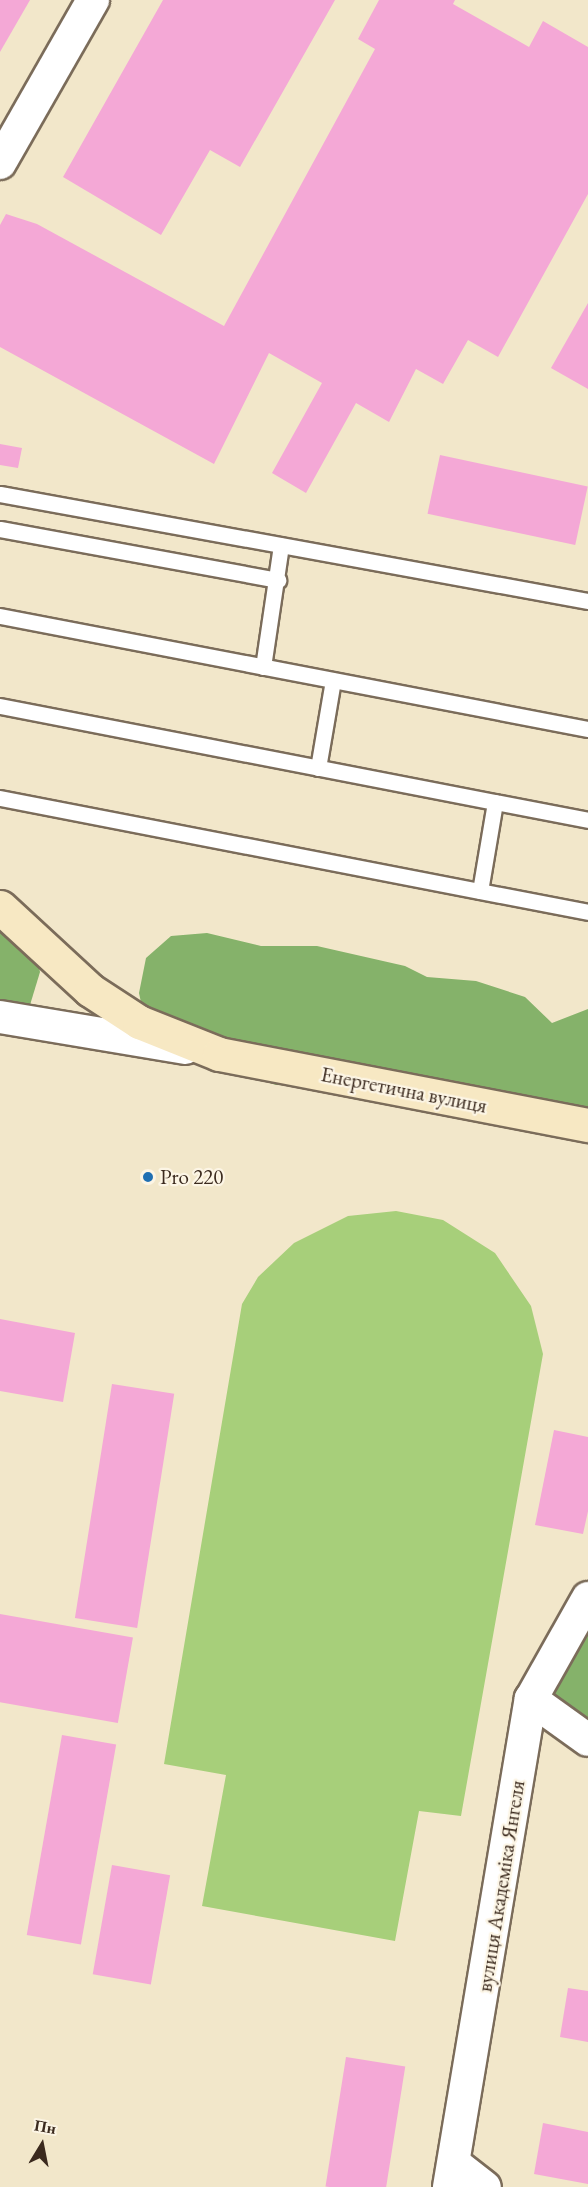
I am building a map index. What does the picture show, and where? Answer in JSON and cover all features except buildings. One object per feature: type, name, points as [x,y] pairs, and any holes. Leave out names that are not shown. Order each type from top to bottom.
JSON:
[{"type":"main road","name":"Енергетична вулиця","points":[[0,907],[90,990],[139,1022],[219,1054],[588,1125]]},
{"type":"street","points":[[0,163],[93,0]]},
{"type":"street","name":"Енергетична вулиця","points":[[0,1017],[219,1054]]},
{"type":"street","name":"вулиця Академіка Янгеля","points":[[452,2175],[531,1699],[588,1598]]},
{"type":"street","points":[[531,1699],[588,1740]]},
{"type":"street","points":[[452,2175],[485,2187]]},
{"type":"lane","points":[[0,494],[588,601]]},
{"type":"lane","points":[[0,528],[278,580]]},
{"type":"lane","points":[[263,667],[282,545]]},
{"type":"lane","points":[[0,616],[588,729]]},
{"type":"lane","points":[[318,768],[333,680]]},
{"type":"lane","points":[[0,706],[588,820]]},
{"type":"lane","points":[[0,798],[588,912]]},
{"type":"lane","points":[[480,891],[495,802]]},
{"type":"green space","points":[[0,892],[28,918],[40,972],[30,1005],[0,1029]]},
{"type":"green space","points":[[207,933],[261,946],[317,946],[405,966],[427,977],[476,981],[525,997],[552,1023],[588,1009],[588,1131],[323,1086],[276,1085],[210,1064],[176,1059],[147,1031],[139,993],[146,958],[171,936]]},
{"type":"green space","points":[[396,1211],[443,1220],[495,1253],[531,1306],[543,1354],[461,1816],[419,1811],[395,1941],[202,1906],[226,1775],[164,1764],[242,1304],[258,1277],[294,1243],[348,1216]]},
{"type":"green space","points":[[588,1598],[588,1740],[531,1699]]},
{"type":"place","name":"Pro 220","points":[[148,1177]]}]
